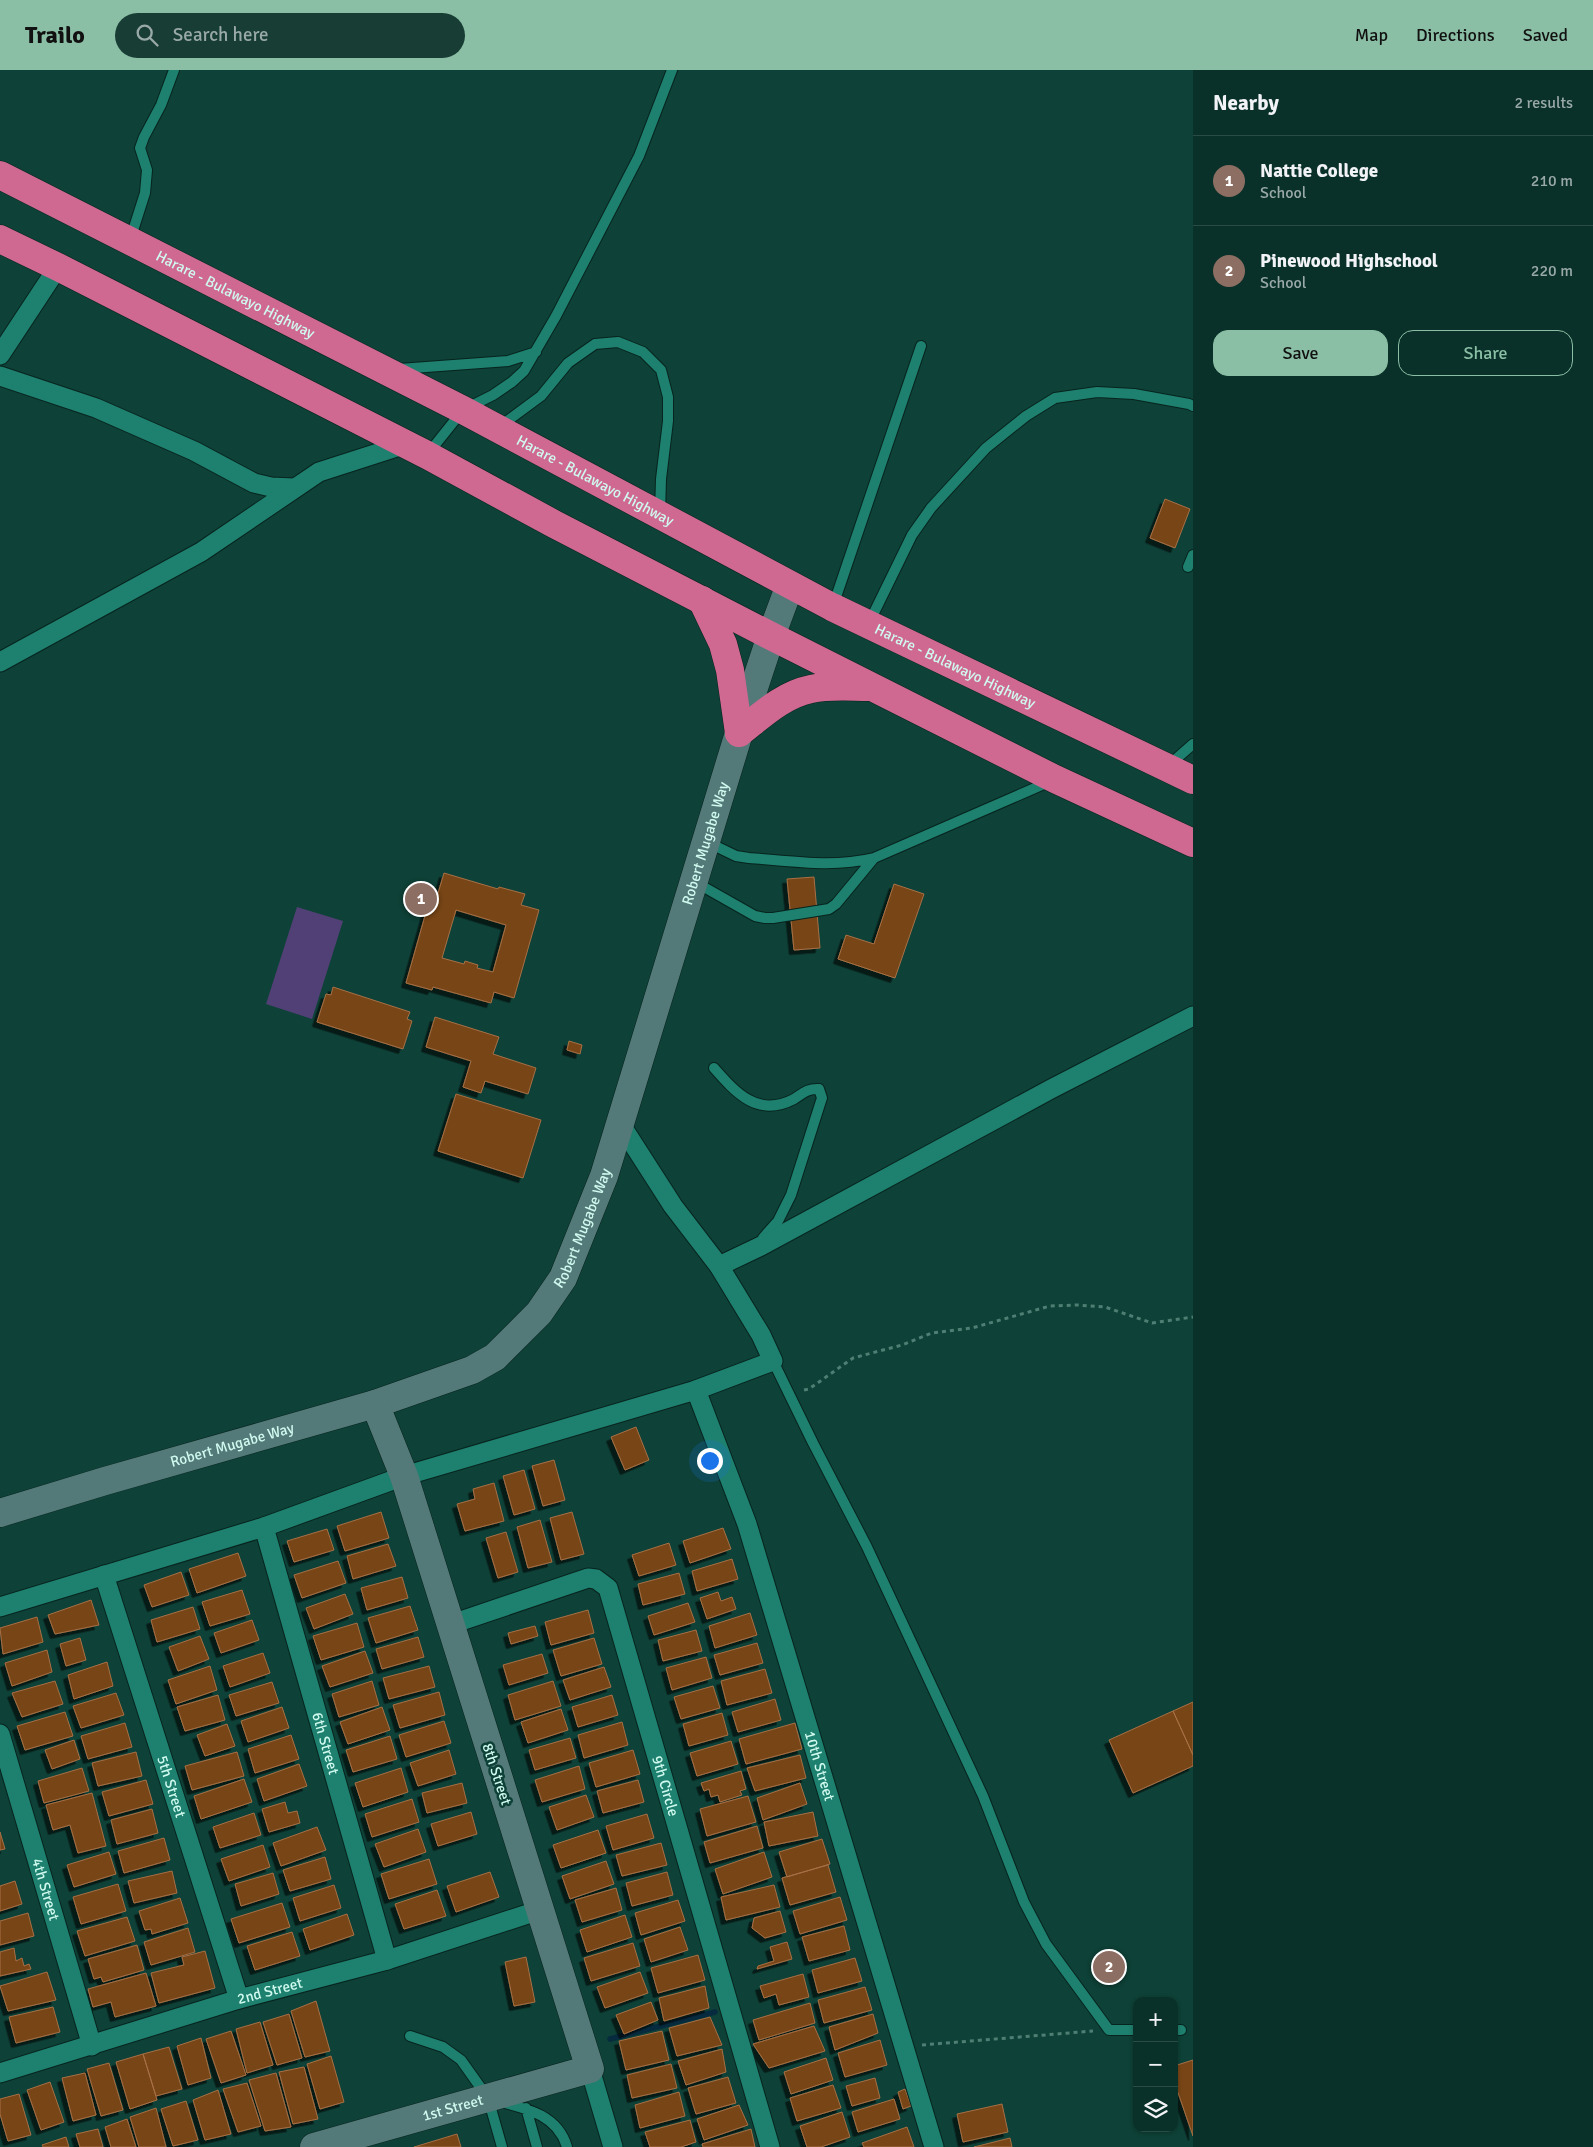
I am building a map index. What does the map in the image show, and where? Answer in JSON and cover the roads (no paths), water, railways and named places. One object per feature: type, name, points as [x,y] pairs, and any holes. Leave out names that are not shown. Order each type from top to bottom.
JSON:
[{"type":"highway","name":"Harare - Bulawayo Highway","points":[[0,175],[463,410],[832,607],[1168,766],[1193,780]]},
{"type":"highway","points":[[0,239],[416,449],[554,524],[771,636],[1055,779],[1193,843]]},
{"type":"highway","points":[[702,600],[723,644],[730,670],[739,733]]},
{"type":"highway","points":[[739,733],[775,704],[792,695],[824,687],[874,687]]},
{"type":"street","points":[[0,355],[58,267]]},
{"type":"street","points":[[0,376],[96,408],[194,451],[254,482],[271,487],[294,488]]},
{"type":"street","points":[[0,662],[202,552],[319,472],[416,449]]},
{"type":"street","name":"Robert Mugabe Way","points":[[0,1514],[105,1481],[375,1404],[472,1370],[494,1357],[539,1313],[563,1278],[579,1243],[620,1125],[739,733],[790,585]]},
{"type":"street","points":[[719,1266],[761,1246],[1051,1089],[1193,1016]]},
{"type":"street","points":[[0,1607],[264,1527],[404,1476],[696,1390],[773,1361],[761,1335],[719,1266],[673,1206],[620,1125]]},
{"type":"street","name":"10th Street","points":[[696,1390],[748,1524],[934,2147]]},
{"type":"street","name":"8th Street","points":[[375,1404],[404,1476],[613,2147]]},
{"type":"street","name":"6th Street","points":[[264,1527],[387,1960]]},
{"type":"street","name":"5th Street","points":[[104,1575],[238,1999]]},
{"type":"street","name":"9th Circle","points":[[449,1625],[588,1578],[596,1579],[608,1588],[770,2147]]},
{"type":"street","name":"4th Street","points":[[0,1734],[92,2046]]},
{"type":"street","name":"2nd Street","points":[[0,2073],[92,2046],[238,1999],[387,1960],[540,1910]]},
{"type":"street","name":"1st Street","points":[[314,2147],[379,2134],[488,2098],[590,2069]]},
{"type":"lane","points":[[130,240],[145,193],[147,170],[140,148],[161,104],[174,70]]},
{"type":"lane","points":[[416,449],[463,410],[493,395],[524,371],[536,352],[640,156],[672,70]]},
{"type":"lane","points":[[496,429],[541,396],[568,362],[595,344],[618,342],[644,352],[661,370],[668,397],[668,421],[661,479],[660,515]]},
{"type":"lane","points":[[832,607],[921,346]]},
{"type":"lane","points":[[383,370],[508,361],[536,352]]},
{"type":"lane","points":[[868,624],[912,535],[931,508],[986,448],[1026,416],[1055,398],[1097,392],[1134,394],[1193,406]]},
{"type":"lane","points":[[1188,567],[1193,555]]},
{"type":"lane","points":[[1168,766],[1193,744]]},
{"type":"lane","points":[[707,842],[736,856],[749,858],[825,864],[851,863],[874,858],[1055,779]]},
{"type":"lane","points":[[694,882],[756,916],[773,918],[829,909],[836,904],[874,858]]},
{"type":"lane","points":[[714,1068],[733,1090],[749,1101],[761,1105],[783,1104],[812,1089],[819,1089],[821,1092],[820,1104],[791,1195],[778,1221],[763,1238],[761,1246]]},
{"type":"lane","points":[[773,1361],[880,1573],[983,1796],[1024,1902],[1046,1944],[1109,2030],[1133,2030]]},
{"type":"lane","points":[[410,2036],[443,2047],[461,2060],[488,2098],[502,2147]]},
{"type":"lane","points":[[488,2098],[526,2108],[549,2119],[564,2137],[567,2147]]},
{"type":"lane","points":[[526,2108],[537,2147]]},
{"type":"waterway","points":[[610,2039],[715,2012]]},
{"type":"place","name":"Nattie College","points":[[421,899]]},
{"type":"place","name":"Pinewood Highschool","points":[[1109,1967]]}]
